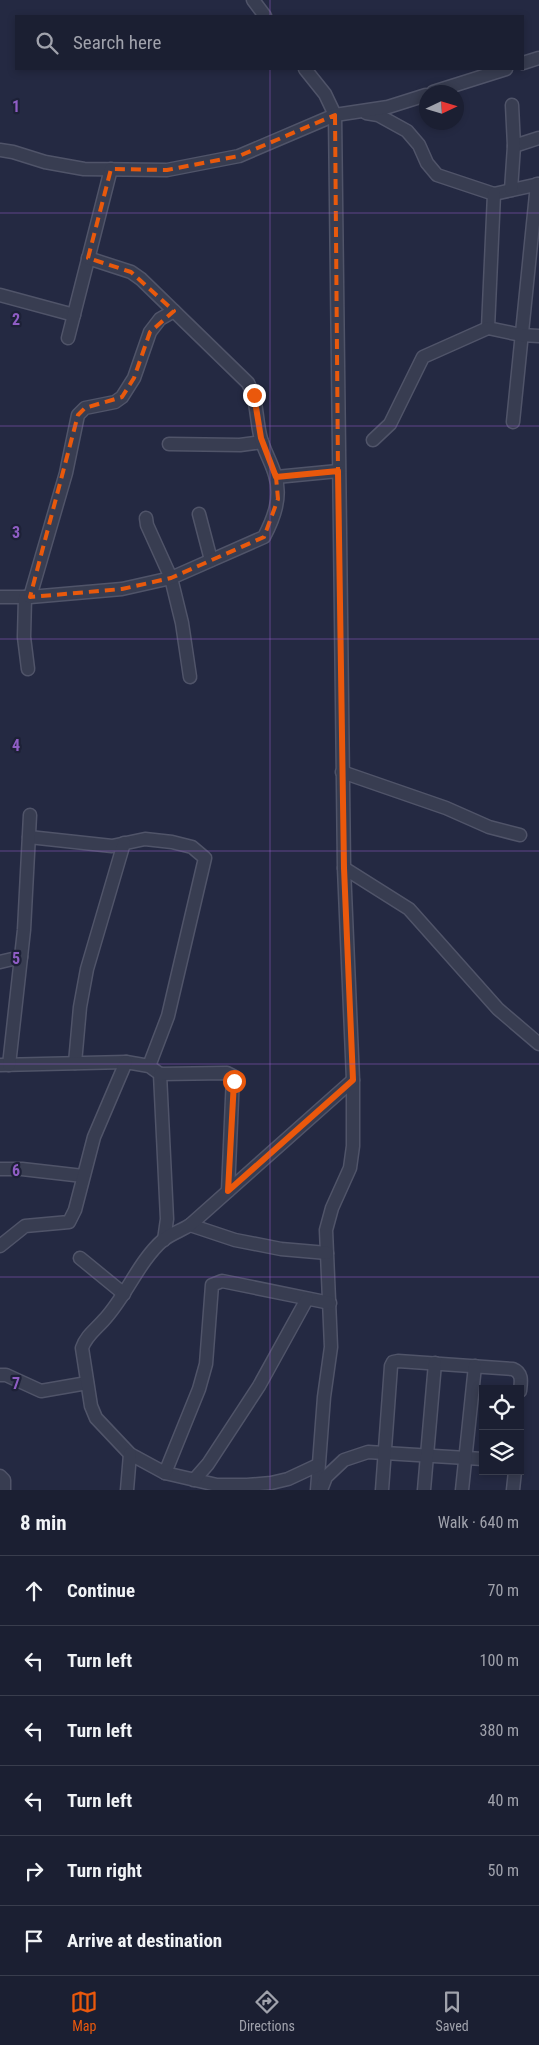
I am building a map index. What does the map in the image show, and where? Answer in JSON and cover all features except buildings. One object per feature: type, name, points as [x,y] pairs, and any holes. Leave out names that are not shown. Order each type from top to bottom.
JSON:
[{"type":"street","points":[[253,0],[264,15]]},
{"type":"street","points":[[524,64],[539,58]]},
{"type":"street","points":[[306,70],[325,94],[335,116],[342,772],[353,1080],[353,1146],[350,1168],[326,1230],[331,1348],[324,1397],[317,1490]]},
{"type":"street","points":[[455,85],[503,70]]},
{"type":"street","points":[[0,150],[45,162],[84,168],[167,170],[239,156],[335,116],[388,107],[419,97]]},
{"type":"street","points":[[511,190],[514,146],[512,105]]},
{"type":"street","points":[[358,112],[378,115],[407,131],[436,175],[494,194],[538,184],[513,422]]},
{"type":"street","points":[[514,146],[539,138]]},
{"type":"street","points":[[68,338],[111,170]]},
{"type":"street","points":[[488,328],[494,194]]},
{"type":"street","points":[[0,597],[28,597],[122,588],[171,578],[264,537],[272,523],[278,499],[276,477],[262,442],[256,417],[254,395],[248,383],[141,279],[131,272],[88,258]]},
{"type":"street","points":[[0,295],[74,314]]},
{"type":"street","points":[[28,669],[24,637],[28,597],[66,473],[78,415],[85,408],[115,402],[122,397],[134,378],[150,332],[160,319],[174,311]]},
{"type":"street","points":[[373,440],[390,424],[423,357],[488,328],[521,335],[539,336]]},
{"type":"street","points":[[169,444],[240,445],[262,442]]},
{"type":"street","points":[[276,477],[338,471]]},
{"type":"street","points":[[199,514],[211,560]]},
{"type":"street","points":[[146,518],[147,525],[171,578],[182,623],[190,677]]},
{"type":"street","points":[[342,772],[446,808],[489,827],[520,834]]},
{"type":"street","points":[[30,815],[21,956],[5,1065],[126,1062],[149,1066],[160,1074],[227,1072],[233,1076],[228,1191]]},
{"type":"street","points":[[29,836],[112,846],[145,840],[172,842],[192,847],[205,858],[168,1016],[149,1066]]},
{"type":"street","points":[[75,1063],[80,1007],[87,969],[124,843]]},
{"type":"street","points":[[344,868],[409,909],[498,1009],[539,1044]]},
{"type":"street","points":[[0,962],[21,956]]},
{"type":"street","points":[[0,1246],[25,1226],[69,1222],[75,1210],[94,1137],[126,1062]]},
{"type":"street","points":[[160,1074],[167,1219],[164,1240]]},
{"type":"street","points":[[318,1465],[288,1479],[271,1483],[217,1488],[165,1473],[130,1454],[96,1418],[91,1406],[82,1348],[84,1340],[105,1319],[147,1260],[164,1240],[190,1225],[353,1080]]},
{"type":"street","points":[[0,1169],[22,1169],[83,1176]]},
{"type":"street","points":[[190,1225],[235,1240],[281,1249],[327,1253]]},
{"type":"street","points":[[80,1258],[124,1294]]},
{"type":"street","points":[[165,1473],[199,1389],[206,1364],[212,1285],[222,1281],[330,1304]]},
{"type":"street","points":[[194,1480],[208,1464],[259,1386],[306,1298]]},
{"type":"street","points":[[382,1490],[391,1366],[393,1362],[475,1366],[517,1371],[521,1378],[520,1385]]},
{"type":"street","points":[[424,1490],[435,1364]]},
{"type":"street","points":[[462,1490],[475,1366]]},
{"type":"street","points":[[0,1375],[6,1375],[41,1391],[87,1384]]},
{"type":"street","points":[[321,1490],[326,1477],[344,1460],[368,1452],[479,1459]]},
{"type":"street","points":[[127,1490],[130,1454]]},
{"type":"street","points":[[513,1490],[515,1475]]},
{"type":"street","points":[[0,1476],[4,1480],[4,1490]]},
{"type":"highlighted area","points":[[335,115],[338,471],[276,477],[278,499],[264,537],[171,578],[122,589],[30,597],[78,415],[85,408],[122,397],[134,378],[150,332],[174,311],[131,272],[88,258],[111,169],[167,170],[239,156]]},
{"type":"route","points":[[234,1081],[228,1191],[353,1080],[344,868],[338,471],[276,477],[261,438],[256,417],[254,395]]}]
